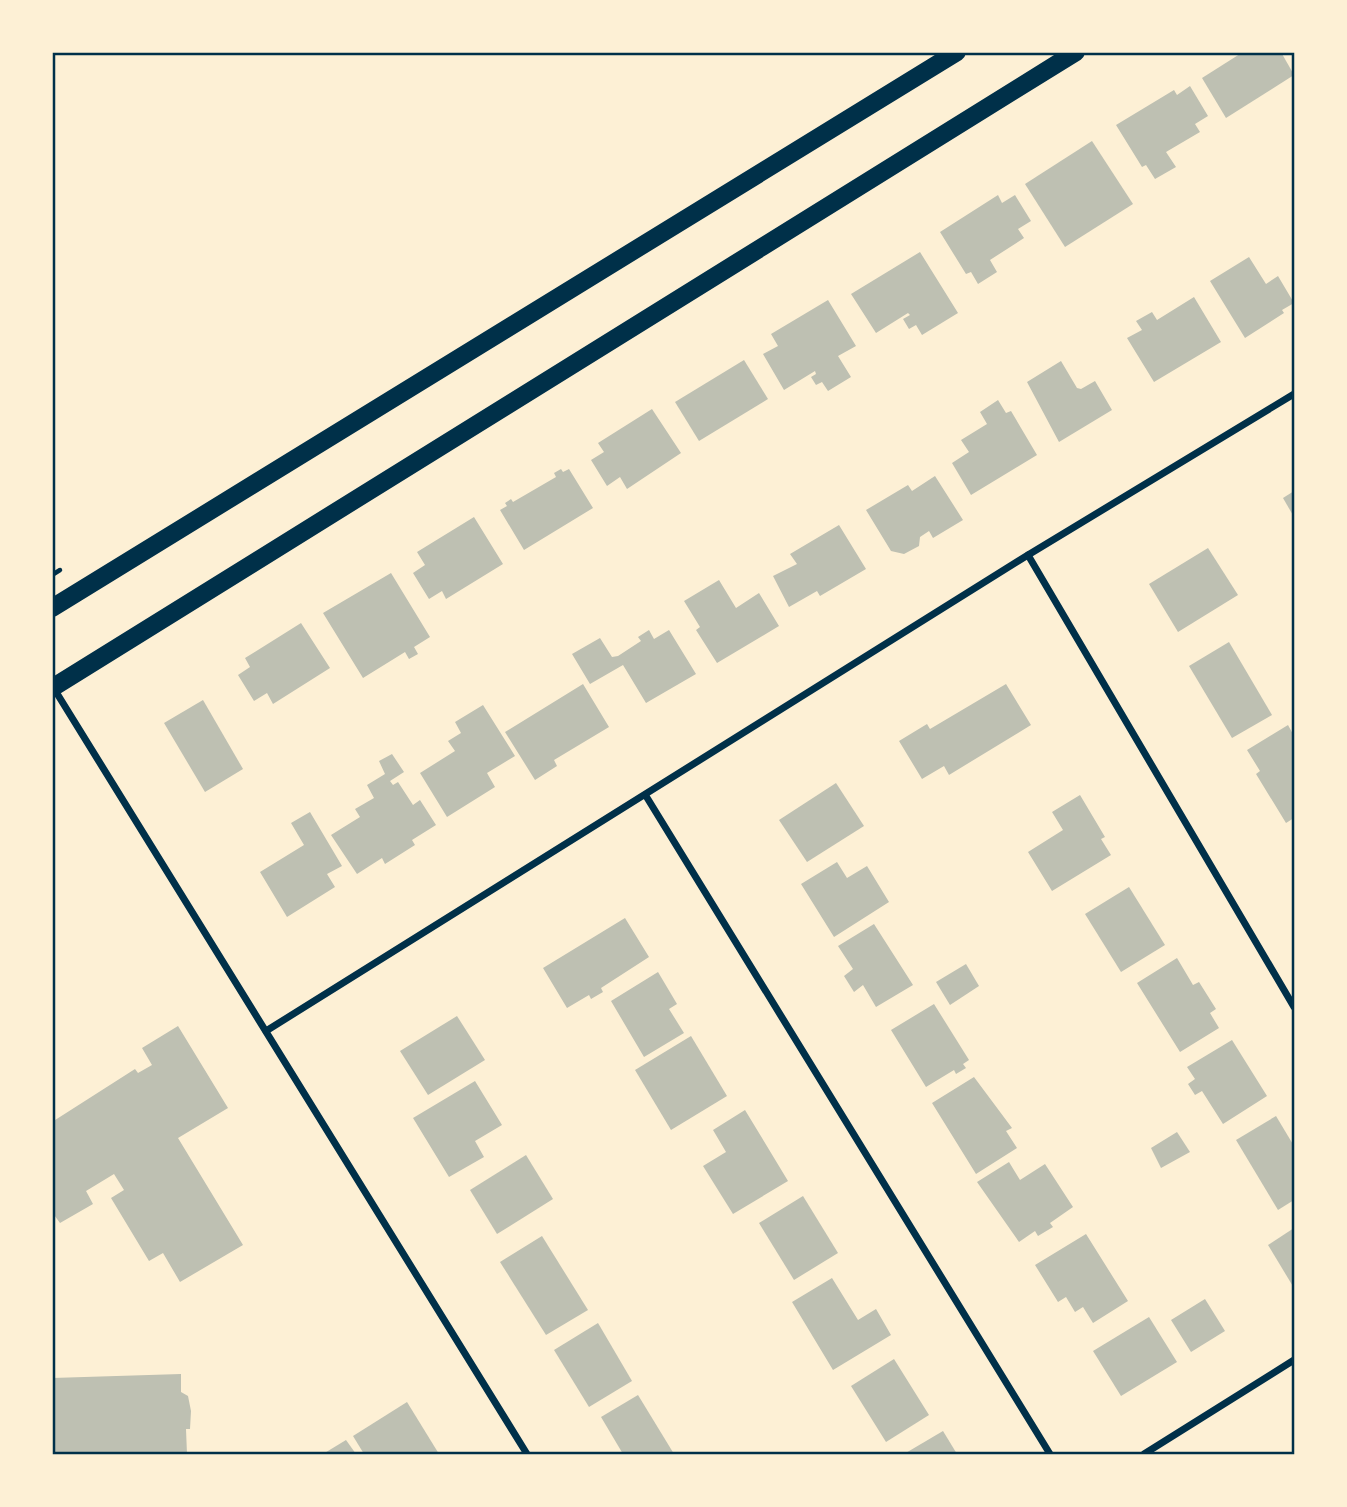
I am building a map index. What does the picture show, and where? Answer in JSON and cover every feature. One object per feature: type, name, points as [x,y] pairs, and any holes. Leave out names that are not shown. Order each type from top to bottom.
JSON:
[{"type":"main road","points":[[52,608],[957,52]]},
{"type":"main road","points":[[53,687],[1076,52]]},
{"type":"street","points":[[266,1031],[1028,555],[1294,394]]},
{"type":"street","points":[[1028,555],[1294,1007]]},
{"type":"street","points":[[53,687],[525,1454]]},
{"type":"street","points":[[646,796],[1050,1454]]},
{"type":"street","points":[[1144,1454],[1294,1360]]},
{"type":"path","points":[[52,575],[60,570]]},
{"type":"building","points":[[1243,52],[1281,52],[1294,75],[1226,118],[1202,78]]},
{"type":"building","points":[[1190,86],[1208,116],[1195,124],[1200,132],[1166,152],[1176,167],[1155,179],[1146,165],[1142,167],[1116,125],[1174,90],[1177,95]]},
{"type":"building","points":[[1092,141],[1133,204],[1065,247],[1025,184]]},
{"type":"building","points":[[998,195],[1002,203],[1015,195],[1031,221],[1018,229],[1024,238],[990,260],[997,272],[978,284],[971,272],[966,274],[940,232]]},
{"type":"building","points":[[920,252],[958,313],[922,335],[916,325],[909,329],[903,319],[910,315],[908,313],[876,333],[851,294]]},
{"type":"building","points":[[1249,257],[1266,284],[1278,276],[1294,303],[1282,310],[1284,313],[1245,338],[1210,281]]},
{"type":"building","points":[[1194,297],[1221,342],[1154,382],[1127,338],[1142,330],[1136,321],[1152,312],[1157,320]]},
{"type":"building","points":[[828,300],[856,346],[838,356],[851,377],[828,391],[822,382],[816,385],[811,377],[816,374],[815,371],[784,390],[763,354],[778,346],[771,334]]},
{"type":"building","points":[[744,360],[768,399],[699,441],[675,402]]},
{"type":"building","points":[[1061,361],[1077,388],[1081,389],[1095,381],[1112,410],[1059,442],[1027,382]]},
{"type":"building","points":[[998,400],[1006,413],[1011,411],[1037,455],[971,495],[952,463],[969,452],[961,440],[987,424],[980,412]]},
{"type":"building","points":[[652,409],[681,453],[627,489],[620,477],[607,486],[591,460],[604,452],[598,443]]},
{"type":"building","points":[[561,469],[563,472],[569,469],[593,508],[524,550],[500,510],[507,506],[505,503],[511,499],[513,502],[556,477],[554,473]]},
{"type":"building","points":[[935,476],[963,520],[933,538],[929,531],[920,537],[919,546],[904,554],[891,551],[866,510],[908,485],[912,491]]},
{"type":"building","points":[[1294,491],[1294,517],[1283,498]]},
{"type":"building","points":[[474,517],[503,564],[446,599],[442,591],[429,599],[413,573],[425,565],[417,552]]},
{"type":"building","points":[[839,525],[866,569],[820,596],[817,591],[789,607],[773,576],[797,564],[790,554]]},
{"type":"building","points":[[1208,548],[1238,595],[1178,632],[1149,584]]},
{"type":"building","points":[[391,573],[430,637],[414,647],[418,654],[409,659],[405,652],[363,678],[323,613]]},
{"type":"building","points":[[719,580],[736,608],[759,593],[779,626],[717,663],[696,630],[700,627],[684,601]]},
{"type":"building","points":[[301,623],[330,668],[273,704],[267,693],[254,701],[238,675],[250,667],[245,658]]},
{"type":"building","points":[[649,630],[654,639],[669,630],[696,674],[646,703],[623,665],[590,684],[572,654],[600,638],[612,657],[618,656],[641,641],[638,637]]},
{"type":"building","points":[[1229,642],[1272,715],[1232,738],[1189,666]]},
{"type":"building","points":[[583,684],[609,727],[554,760],[557,766],[535,780],[505,732]]},
{"type":"building","points":[[1006,684],[1031,725],[949,775],[944,766],[922,779],[899,741],[927,724],[930,729]]},
{"type":"building","points":[[203,700],[243,769],[205,792],[164,723]]},
{"type":"building","points":[[483,705],[515,756],[487,773],[495,787],[447,817],[420,773],[455,751],[448,741],[461,733],[455,722]]},
{"type":"building","points":[[1288,725],[1294,736],[1294,818],[1286,823],[1256,774],[1260,771],[1247,750]]},
{"type":"building","points":[[392,754],[404,772],[390,781],[393,785],[398,782],[413,805],[420,800],[436,825],[412,840],[415,845],[385,864],[382,858],[357,874],[331,835],[360,817],[355,809],[374,798],[367,785],[385,774],[379,761]]},
{"type":"building","points":[[836,783],[864,826],[807,862],[779,820]]},
{"type":"building","points":[[1080,795],[1105,837],[1101,839],[1111,855],[1052,891],[1028,852],[1063,830],[1052,812]]},
{"type":"building","points":[[310,812],[342,866],[327,874],[335,887],[287,917],[260,872],[304,845],[291,823]]},
{"type":"building","points":[[837,862],[847,878],[867,866],[889,902],[834,937],[801,884]]},
{"type":"building","points":[[1129,887],[1165,945],[1121,972],[1085,914]]},
{"type":"building","points":[[625,918],[649,957],[601,988],[603,992],[591,999],[589,995],[567,1008],[543,968]]},
{"type":"building","points":[[874,924],[913,985],[876,1007],[863,985],[854,992],[844,976],[853,969],[838,946]]},
{"type":"building","points":[[1177,958],[1193,985],[1199,982],[1216,1009],[1210,1013],[1219,1028],[1180,1052],[1137,983]]},
{"type":"building","points":[[966,964],[979,986],[950,1005],[936,982]]},
{"type":"building","points":[[658,972],[677,1004],[669,1009],[684,1033],[644,1057],[611,1001]]},
{"type":"building","points":[[934,1004],[969,1060],[963,1064],[966,1068],[956,1074],[954,1070],[926,1087],[891,1030]]},
{"type":"building","points":[[457,1016],[485,1060],[428,1095],[400,1051]]},
{"type":"building","points":[[178,1026],[228,1108],[178,1138],[243,1245],[180,1282],[163,1253],[149,1261],[111,1198],[124,1190],[114,1174],[86,1191],[93,1204],[60,1223],[52,1212],[52,1122],[135,1069],[138,1073],[152,1065],[142,1048]]},
{"type":"building","points":[[691,1036],[727,1096],[671,1130],[635,1070]]},
{"type":"building","points":[[1232,1040],[1267,1096],[1223,1124],[1202,1091],[1195,1095],[1188,1084],[1195,1079],[1187,1067]]},
{"type":"building","points":[[974,1077],[1012,1128],[1006,1131],[1017,1148],[976,1174],[932,1103]]},
{"type":"building","points":[[475,1081],[502,1125],[475,1141],[484,1157],[449,1177],[413,1118]]},
{"type":"building","points":[[745,1110],[788,1181],[733,1214],[703,1166],[726,1152],[713,1130]]},
{"type":"building","points":[[1276,1116],[1294,1146],[1294,1200],[1278,1210],[1236,1140]]},
{"type":"building","points":[[1177,1132],[1190,1152],[1161,1168],[1151,1148]]},
{"type":"building","points":[[526,1155],[553,1199],[497,1234],[470,1190]]},
{"type":"building","points":[[1009,1162],[1020,1180],[1045,1164],[1073,1207],[1050,1223],[1053,1227],[1038,1236],[1035,1231],[1019,1242],[977,1182]]},
{"type":"building","points":[[803,1196],[838,1253],[794,1280],[759,1223]]},
{"type":"building","points":[[1294,1228],[1294,1288],[1268,1245]]},
{"type":"building","points":[[1086,1234],[1128,1301],[1093,1323],[1083,1307],[1075,1312],[1066,1297],[1058,1302],[1035,1265]]},
{"type":"building","points":[[542,1236],[588,1310],[546,1335],[500,1262]]},
{"type":"building","points":[[832,1278],[858,1320],[876,1309],[891,1335],[833,1370],[792,1302]]},
{"type":"building","points":[[1205,1299],[1225,1331],[1191,1352],[1171,1320]]},
{"type":"building","points":[[1149,1317],[1177,1362],[1121,1396],[1093,1351]]},
{"type":"building","points":[[598,1323],[632,1381],[589,1407],[554,1350]]},
{"type":"building","points":[[894,1359],[929,1415],[886,1442],[851,1386]]},
{"type":"building","points":[[181,1374],[181,1392],[188,1396],[191,1411],[190,1429],[186,1429],[187,1454],[52,1454],[52,1378]]},
{"type":"building","points":[[638,1395],[674,1454],[623,1454],[601,1417]]},
{"type":"building","points":[[407,1402],[439,1454],[364,1454],[353,1436]]},
{"type":"building","points":[[943,1431],[957,1454],[904,1454]]},
{"type":"building","points":[[346,1440],[356,1454],[323,1454]]}]
